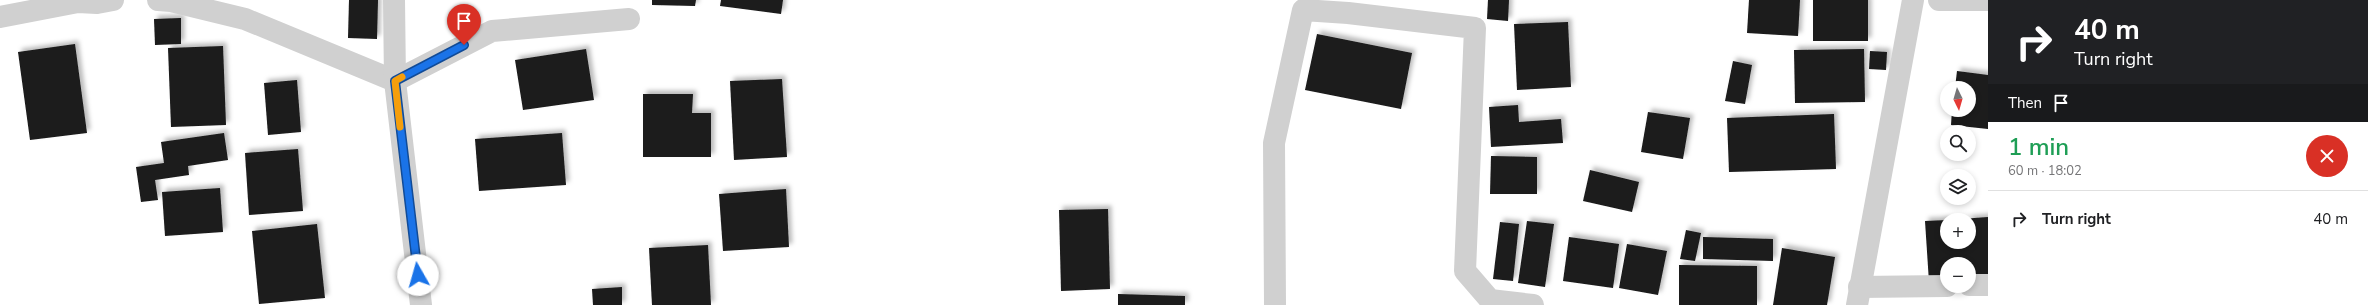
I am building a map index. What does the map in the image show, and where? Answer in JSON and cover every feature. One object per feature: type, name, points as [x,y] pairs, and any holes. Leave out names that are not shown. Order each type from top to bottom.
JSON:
[{"type":"street","points":[[0,17],[78,2],[96,3],[113,0]]},
{"type":"street","points":[[158,0],[171,1],[245,19],[395,81],[492,31],[629,19]]},
{"type":"street","points":[[394,0],[395,81],[421,305]]},
{"type":"street","points":[[1913,0],[1858,296],[1940,287]]},
{"type":"street","points":[[1939,0],[1988,0]]},
{"type":"street","points":[[1275,305],[1274,143],[1303,10],[1348,13],[1475,28],[1465,271],[1490,300],[1533,305]]},
{"type":"street","points":[[1976,285],[1988,285]]},
{"type":"building","points":[[349,0],[378,0],[377,39],[348,38]]},
{"type":"building","points":[[652,0],[696,0],[695,6],[652,5]]},
{"type":"building","points":[[721,0],[783,0],[781,14],[720,6]]},
{"type":"building","points":[[1488,0],[1509,0],[1508,21],[1487,19]]},
{"type":"building","points":[[1749,0],[1800,0],[1798,36],[1747,33]]},
{"type":"building","points":[[1813,0],[1868,0],[1868,41],[1813,41]]},
{"type":"building","points":[[181,18],[181,44],[155,45],[154,19]]},
{"type":"building","points":[[1568,22],[1571,87],[1517,90],[1514,24]]},
{"type":"building","points":[[1317,34],[1412,53],[1401,109],[1305,90]]},
{"type":"building","points":[[75,44],[87,133],[30,140],[18,52]]},
{"type":"building","points":[[223,46],[226,125],[171,127],[168,48]]},
{"type":"building","points":[[586,49],[594,100],[523,110],[515,60]]},
{"type":"building","points":[[1864,49],[1865,102],[1795,103],[1794,50]]},
{"type":"building","points":[[1870,51],[1887,52],[1886,70],[1869,69]]},
{"type":"building","points":[[1733,61],[1752,65],[1745,104],[1725,101]]},
{"type":"building","points":[[1957,71],[1988,75],[1988,129],[1976,128],[1976,125],[1951,125],[1952,117],[1976,117],[1976,81],[1956,81]]},
{"type":"building","points":[[782,79],[787,157],[734,160],[730,81]]},
{"type":"building","points":[[297,80],[301,132],[268,135],[264,83]]},
{"type":"building","points":[[643,94],[693,94],[692,113],[711,113],[711,157],[643,157]]},
{"type":"building","points":[[1518,105],[1519,122],[1561,119],[1563,143],[1491,147],[1489,107]]},
{"type":"building","points":[[1648,112],[1690,118],[1683,159],[1641,152]]},
{"type":"building","points":[[1834,114],[1836,169],[1729,172],[1727,118]]},
{"type":"building","points":[[224,133],[228,160],[188,166],[189,175],[155,180],[158,200],[141,202],[136,167],[164,163],[161,142]]},
{"type":"building","points":[[562,133],[566,185],[479,191],[475,139]]},
{"type":"building","points":[[298,149],[303,211],[249,215],[245,153]]},
{"type":"building","points":[[1491,156],[1537,157],[1537,194],[1490,194]]},
{"type":"building","points":[[1590,170],[1639,182],[1632,212],[1583,201]]},
{"type":"building","points":[[220,188],[223,232],[165,236],[162,192]]},
{"type":"building","points":[[786,189],[789,247],[723,251],[719,194]]},
{"type":"building","points":[[1108,209],[1110,289],[1061,291],[1059,210]]},
{"type":"building","points":[[1988,217],[1988,278],[1976,279],[1976,257],[1940,257],[1940,281],[1929,282],[1925,221],[1940,220],[1940,249],[1976,249],[1976,218]]},
{"type":"building","points":[[1527,221],[1554,224],[1545,287],[1518,283]]},
{"type":"building","points":[[1500,222],[1519,224],[1513,281],[1493,279]]},
{"type":"building","points":[[317,224],[325,298],[259,304],[252,231]]},
{"type":"building","points":[[1686,230],[1701,233],[1695,261],[1680,259]]},
{"type":"building","points":[[1569,237],[1619,244],[1613,288],[1563,281]]},
{"type":"building","points":[[1703,237],[1773,239],[1773,261],[1703,259]]},
{"type":"building","points":[[1627,244],[1667,251],[1658,295],[1619,288]]},
{"type":"building","points":[[708,245],[711,305],[652,305],[649,248]]},
{"type":"building","points":[[1782,248],[1835,257],[1827,305],[1773,305]]},
{"type":"building","points":[[1679,265],[1757,266],[1757,305],[1679,305]]},
{"type":"building","points":[[622,287],[622,305],[593,305],[592,289]]},
{"type":"building","points":[[1118,294],[1185,296],[1185,305],[1118,305]]},
{"type":"slow traffic","points":[[400,127],[395,81],[402,77]]},
{"type":"route","points":[[418,275],[395,81],[464,45]]}]
